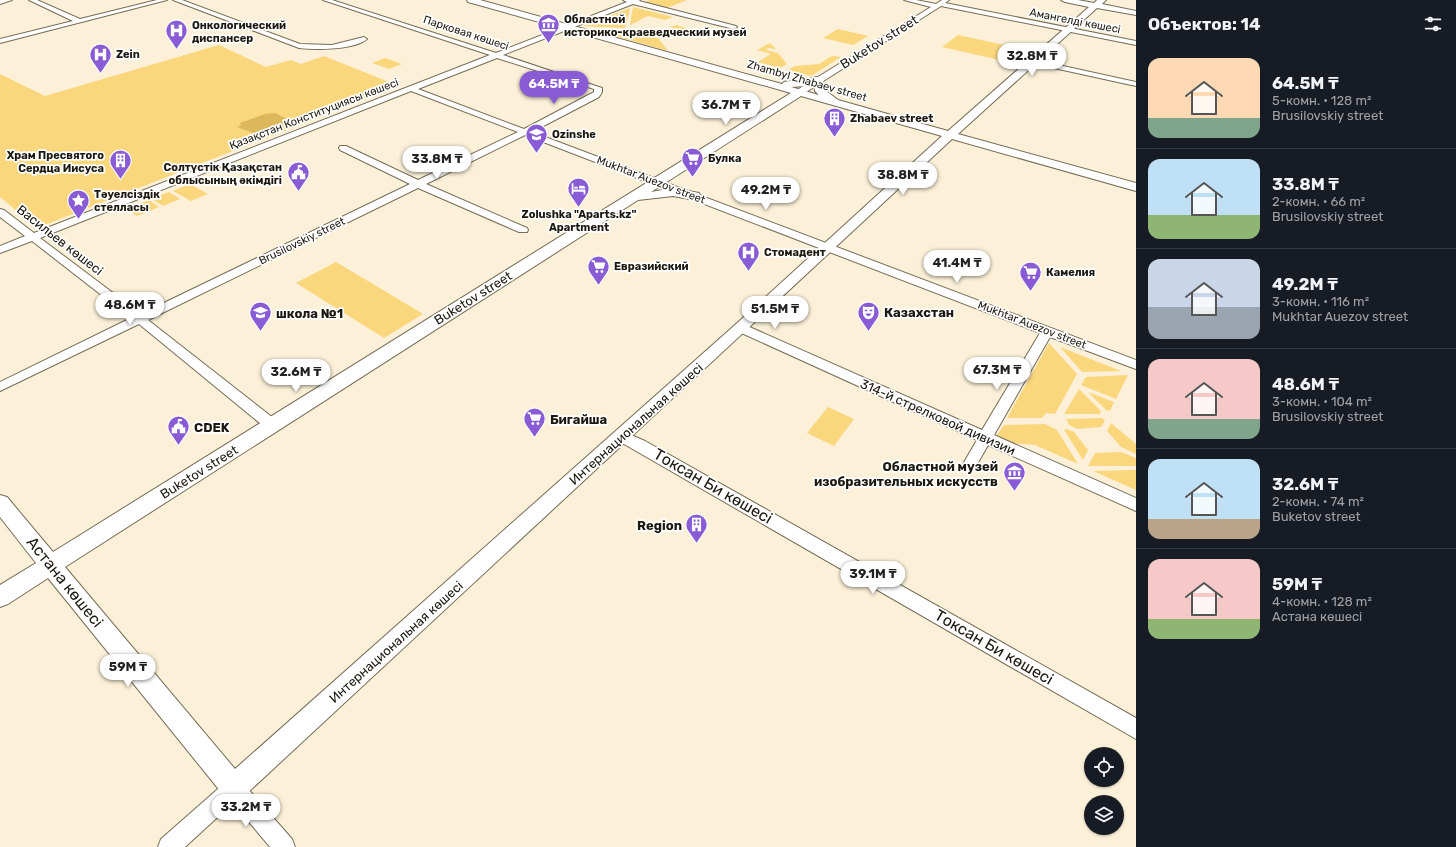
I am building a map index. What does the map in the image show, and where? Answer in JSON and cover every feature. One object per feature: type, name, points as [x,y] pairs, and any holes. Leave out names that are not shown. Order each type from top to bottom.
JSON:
[{"type":"main road","name":"Zhambyl Zhabaev street","points":[[476,0],[1136,187]]},
{"type":"main road","points":[[1065,0],[1099,3],[1136,13]]},
{"type":"main road","name":"Интернациональная көшесі","points":[[234,788],[741,328],[952,134],[1099,3]]},
{"type":"main road","points":[[765,82],[793,84],[810,82],[819,79],[820,91],[836,102]]},
{"type":"main road","points":[[765,82],[787,93],[789,97],[784,102]]},
{"type":"main road","name":"Buketov street","points":[[0,597],[800,92]]},
{"type":"main road","points":[[784,102],[804,98],[836,102]]},
{"type":"main road","points":[[630,199],[669,192],[695,196]]},
{"type":"main road","name":"Астана көшесі","points":[[0,502],[234,788]]},
{"type":"street","points":[[0,2],[9,0]]},
{"type":"street","points":[[32,0],[79,21]]},
{"type":"street","points":[[0,41],[164,0]]},
{"type":"street","points":[[176,0],[299,46],[311,48],[330,47],[348,44],[364,39]]},
{"type":"street","name":"Парковая көшесі","points":[[326,0],[590,85],[598,89]]},
{"type":"street","points":[[624,0],[634,1],[734,27]]},
{"type":"street","name":"Амангелді көшесі","points":[[907,0],[1136,44]]},
{"type":"street","name":"Buketov street","points":[[800,92],[946,0]]},
{"type":"street","name":"Қазақстан Конституциясы көшесі","points":[[0,250],[634,1]]},
{"type":"street","points":[[1034,61],[1136,84]]},
{"type":"street","name":"Mukhtar Auezov street","points":[[412,89],[829,247],[1136,366]]},
{"type":"street","name":"Brusilovskiy street","points":[[0,387],[525,132],[596,95],[598,89]]},
{"type":"street","points":[[343,148],[418,184],[523,230]]},
{"type":"street","name":"Васильев көшесі","points":[[0,212],[140,319],[272,425]]},
{"type":"street","name":"314-й стрелковой дивизии","points":[[741,328],[1136,505]]},
{"type":"street","points":[[970,464],[1047,331]]},
{"type":"street","name":"Токсан Би көшесі","points":[[622,436],[1136,729]]},
{"type":"street","name":"Интернациональная көшесі","points":[[169,847],[234,788]]},
{"type":"street","name":"Астана көшесі","points":[[234,788],[284,847]]},
{"type":"shaded area","points":[[650,0],[687,0],[667,8],[643,3]]},
{"type":"shaded area","points":[[633,7],[673,17],[665,20],[648,16],[630,25]]},
{"type":"shaded area","points":[[630,8],[626,26],[624,28],[584,26]]},
{"type":"shaded area","points":[[676,25],[693,30],[676,38],[659,33]]},
{"type":"shaded area","points":[[625,29],[658,38],[668,51],[612,35]]},
{"type":"shaded area","points":[[838,29],[868,36],[853,45],[823,38]]},
{"type":"shaded area","points":[[958,35],[1018,48],[1004,61],[942,47]]},
{"type":"shaded area","points":[[770,43],[776,49],[768,48],[766,50],[778,53],[787,64],[780,68],[758,62],[771,54],[757,50]]},
{"type":"shaded area","points":[[219,45],[266,67],[291,60],[301,64],[324,56],[399,86],[37,228],[0,197],[0,74],[45,96]]},
{"type":"shaded area","points":[[832,56],[841,57],[811,76],[788,70],[795,66],[819,64]]},
{"type":"shaded area","points":[[385,58],[402,64],[389,69],[372,63]]},
{"type":"shaded area","points":[[275,113],[289,120],[286,122],[287,124],[265,132],[253,133],[237,127],[241,125],[240,123],[265,114]]},
{"type":"shaded area","points":[[190,184],[208,194],[191,201],[173,191]]},
{"type":"shaded area","points":[[169,192],[180,199],[163,206],[152,199]]},
{"type":"shaded area","points":[[149,200],[159,207],[137,216],[127,209]]},
{"type":"shaded area","points":[[336,262],[423,314],[384,338],[296,283]]},
{"type":"shaded area","points":[[1049,343],[1077,374],[1055,414],[1046,413],[1042,418],[1007,418]]},
{"type":"shaded area","points":[[1060,347],[1121,371],[1082,372]]},
{"type":"shaded area","points":[[1128,375],[1116,399],[1081,385],[1086,377]]},
{"type":"shaded area","points":[[1079,389],[1101,411],[1100,414],[1064,414]]},
{"type":"shaded area","points":[[1088,392],[1114,402],[1110,411],[1106,410]]},
{"type":"shaded area","points":[[828,407],[854,419],[834,446],[807,433]]},
{"type":"shaded area","points":[[1102,418],[1105,420],[1101,427],[1077,429],[1069,425],[1066,419]]},
{"type":"shaded area","points":[[1111,423],[1136,444],[1136,454],[1121,447],[1107,431]]},
{"type":"shaded area","points":[[1045,424],[1057,430],[1078,464],[1035,445],[1008,443],[995,438],[1004,425]]},
{"type":"shaded area","points":[[1067,429],[1074,432],[1088,450],[1083,460],[1064,430]]},
{"type":"shaded area","points":[[1121,452],[1136,458],[1136,466],[1088,466],[1095,453]]},
{"type":"shaded area","points":[[1136,470],[1136,490],[1093,471]]},
{"type":"place","name":"Oбластной историко-краеведческий музей","points":[[548,44]]},
{"type":"place","name":"Онкологический диспансер","points":[[177,50]]},
{"type":"place","name":"Zein","points":[[101,74]]},
{"type":"place","name":"Zhabaev street","points":[[835,138]]},
{"type":"place","name":"Ozinshe","points":[[537,154]]},
{"type":"place","name":"Булка","points":[[693,178]]},
{"type":"place","name":"Храм Пресвятого Сердца Иисуса","points":[[120,180]]},
{"type":"place","name":"Солтүстік Қазақстан облысының әкімдігі","points":[[298,192]]},
{"type":"place","name":"Zolushka \"Aparts.kz\" Apartment","points":[[579,208]]},
{"type":"place","name":"Тәуелсіздік стелласы","points":[[78,220]]},
{"type":"place","name":"Стомадент","points":[[749,272]]},
{"type":"place","name":"Евразийский","points":[[598,286]]},
{"type":"place","name":"Камелия","points":[[1030,292]]},
{"type":"place","name":"школа №1","points":[[260,332]]},
{"type":"place","name":"Казахстан","points":[[868,332]]},
{"type":"place","name":"Бигайша","points":[[534,438]]},
{"type":"place","name":"CDEK","points":[[179,446]]},
{"type":"place","name":"Областной музей изобразительных искусств","points":[[1014,492]]},
{"type":"place","name":"Region","points":[[697,544]]}]
